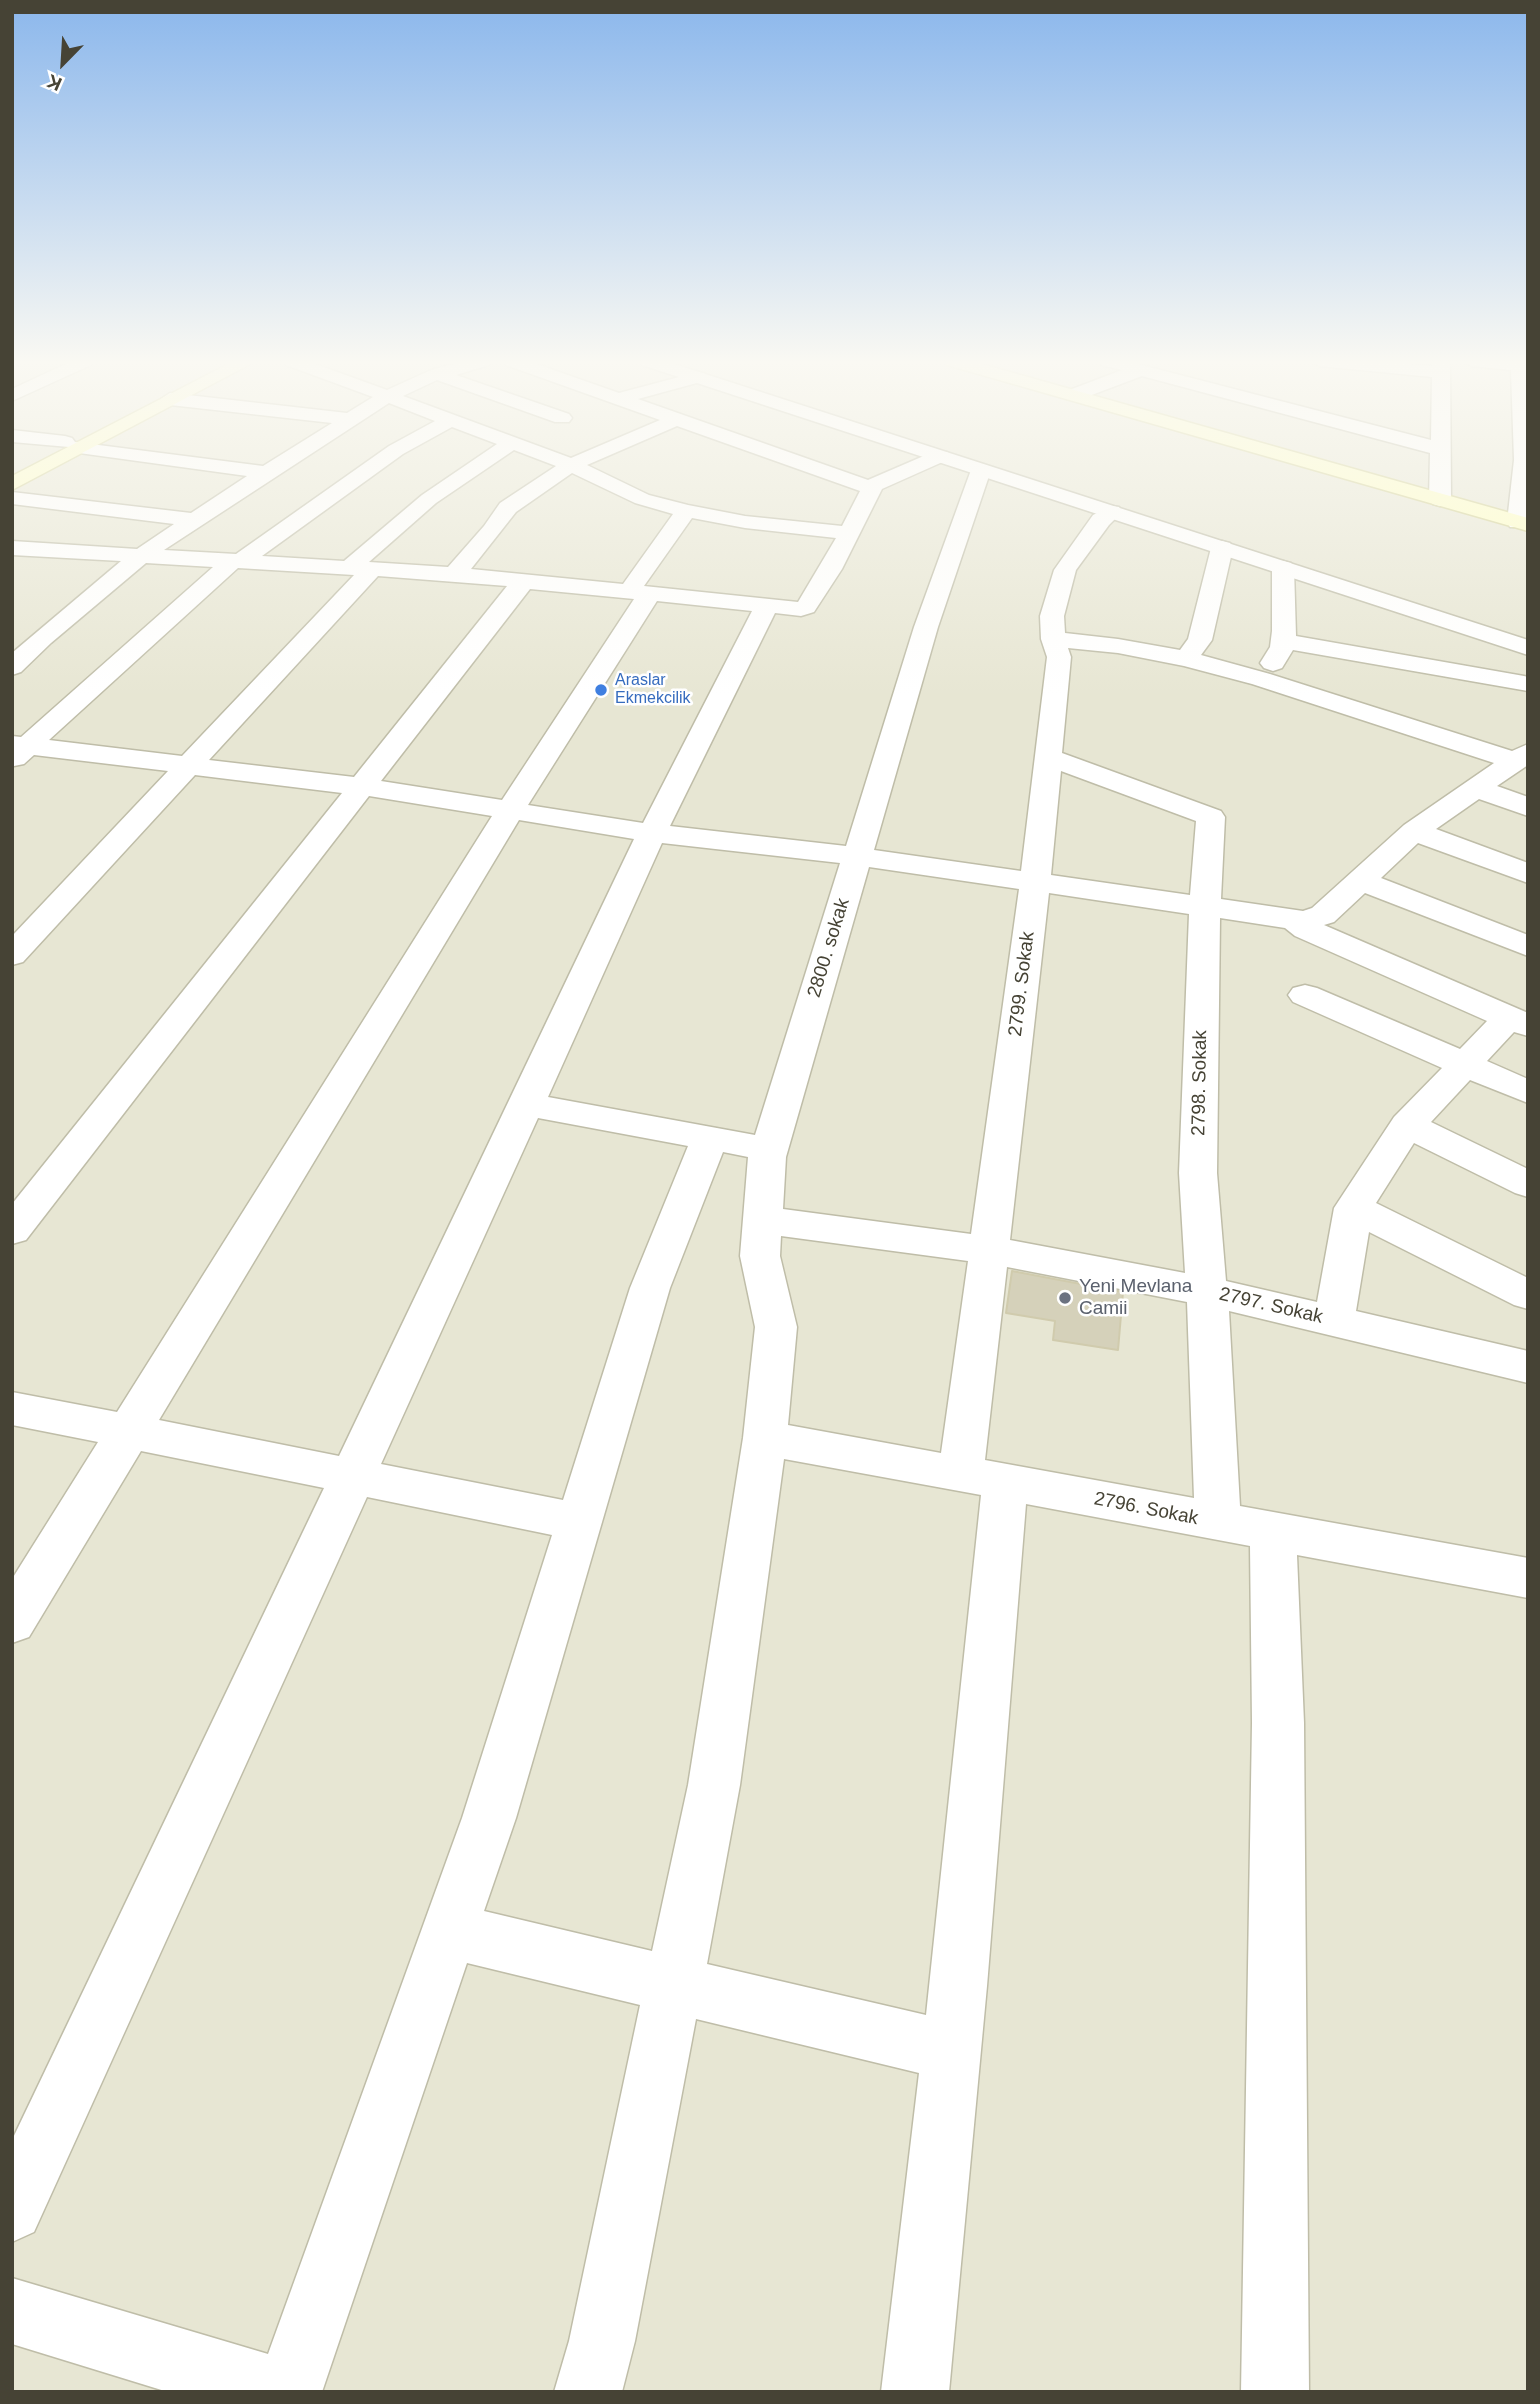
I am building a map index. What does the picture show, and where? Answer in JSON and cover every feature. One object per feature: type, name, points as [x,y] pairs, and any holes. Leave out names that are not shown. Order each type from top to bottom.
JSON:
[{"type":"main road","points":[[12,484],[28,473]]},
{"type":"main road","points":[[1347,473],[1523,523]]},
{"type":"street","points":[[12,667],[42,638],[142,555],[267,473]]},
{"type":"street","points":[[17,750],[238,560],[363,473]]},
{"type":"street","points":[[12,955],[185,767],[361,568],[429,499],[467,473]]},
{"type":"street","points":[[454,574],[492,531],[508,508],[559,473]]},
{"type":"street","points":[[588,473],[642,499],[686,511],[745,522],[849,533]]},
{"type":"street","points":[[828,473],[871,488]]},
{"type":"street","points":[[12,548],[454,574],[801,609],[806,607],[831,569],[871,488],[903,473]]},
{"type":"street","name":"2800. sokak","points":[[588,2392],[602,2341],[713,1785],[765,1438],[776,1327],[760,1256],[769,1149],[937,593],[980,473]]},
{"type":"street","points":[[991,473],[1528,648]]},
{"type":"street","points":[[1440,473],[1440,500]]},
{"type":"street","points":[[1523,523],[1524,473]]},
{"type":"street","points":[[12,498],[195,520]]},
{"type":"street","points":[[12,1622],[511,808],[686,511]]},
{"type":"street","name":"2799. Sokak","points":[[915,2392],[951,2051],[983,1478],[989,1250],[1035,882],[1059,657],[1053,639],[1052,616],[1065,570],[1101,520],[1111,512]]},
{"type":"street","points":[[1186,659],[1200,640],[1222,548]]},
{"type":"street","points":[[1261,679],[1272,665],[1283,641],[1283,568]]},
{"type":"street","points":[[12,1231],[523,582]]},
{"type":"street","points":[[12,2210],[652,832],[766,607]]},
{"type":"street","points":[[1053,639],[1118,646],[1186,659],[1522,757]]},
{"type":"street","points":[[1283,641],[1524,684]]},
{"type":"street","points":[[17,750],[364,786],[652,832],[856,856],[1295,920],[1323,915],[1414,831],[1522,757]]},
{"type":"street","name":"2798. Sokak","points":[[1048,757],[1211,817],[1205,906],[1198,1173],[1207,1291],[1218,1523]]},
{"type":"street","points":[[1476,788],[1528,807]]},
{"type":"street","points":[[1414,831],[1528,874]]},
{"type":"street","points":[[1360,880],[1528,946]]},
{"type":"street","points":[[1295,920],[1306,929],[1518,1022],[1466,1065],[1407,1125],[1353,1208],[1334,1321]]},
{"type":"street","points":[[1305,995],[1528,1092]]},
{"type":"street","points":[[525,1104],[769,1149]]},
{"type":"street","points":[[1407,1125],[1528,1184]]},
{"type":"street","points":[[288,2392],[489,1818],[650,1288],[710,1138]]},
{"type":"street","points":[[1353,1208],[1528,1294]]},
{"type":"street","name":"2797. Sokak","points":[[762,1220],[989,1250],[1207,1291],[1528,1367]]},
{"type":"street","points":[[12,1408],[579,1522]]},
{"type":"street","name":"2796. Sokak","points":[[765,1438],[1528,1578]]},
{"type":"street","points":[[1273,1532],[1278,1723],[1275,2392]]},
{"type":"street","points":[[449,1931],[951,2051]]},
{"type":"street","points":[[12,2311],[280,2392]]},
{"type":"shaded area","points":[[12,473],[1528,473],[1528,2392],[12,2392]]},
{"type":"building","name":"Yeni Mevlana Camii","points":[[1012,1271],[1123,1292],[1118,1350],[1053,1340],[1055,1321],[1006,1313]]},
{"type":"place","name":"Araslar Ekmekcilik","points":[[601,690]]},
{"type":"place","name":"Yeni Mevlana Camii","points":[[1065,1298]]}]
